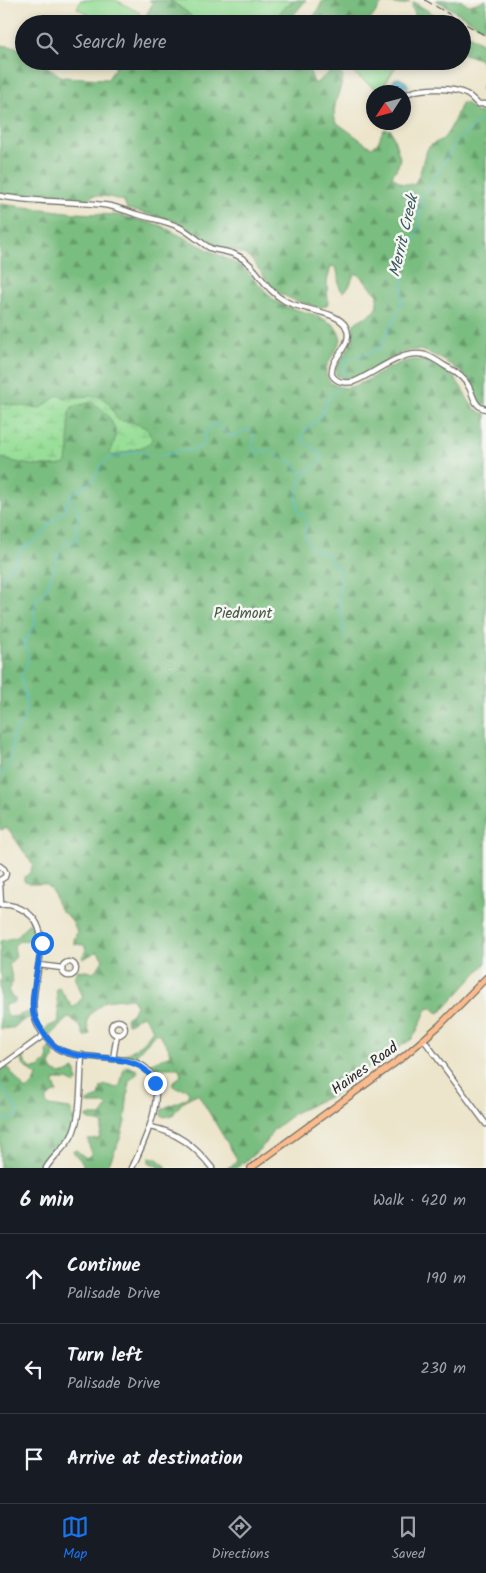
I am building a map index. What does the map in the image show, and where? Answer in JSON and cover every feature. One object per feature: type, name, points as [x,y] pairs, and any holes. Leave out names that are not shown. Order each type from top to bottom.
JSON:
[{"type":"main road","name":"Haines Road","points":[[253,1167],[424,1040],[486,978]]},
{"type":"street","points":[[411,92],[414,90],[448,90],[467,94],[478,104],[486,104]]},
{"type":"street","points":[[0,196],[35,201],[110,206],[171,223],[207,246],[235,254],[248,262],[276,296],[297,306],[338,318],[344,322],[348,330],[348,339],[332,366],[331,372],[333,377],[339,381],[345,383],[357,380],[399,358],[416,354],[426,355],[453,370],[470,388],[476,403],[483,409],[486,409]]},
{"type":"street","points":[[0,866],[4,868],[6,873],[5,877],[0,880]]},
{"type":"street","points":[[0,884],[0,905],[10,905],[28,913],[36,924],[41,937],[32,1009],[44,1035],[60,1050],[135,1063],[141,1065],[152,1076],[155,1083],[156,1096],[150,1127],[132,1168]]},
{"type":"street","points":[[39,965],[62,968]]},
{"type":"street","points":[[112,1059],[117,1034]]},
{"type":"street","points":[[0,1067],[44,1035]]},
{"type":"street","points":[[424,1040],[486,1124]]},
{"type":"street","points":[[46,1168],[71,1138],[77,1123],[82,1055]]},
{"type":"street","points":[[150,1127],[168,1132],[187,1142],[212,1168]]},
{"type":"green space","points":[[81,0],[116,0],[140,13],[139,15],[89,15],[77,8]]},
{"type":"green space","points":[[149,0],[170,0],[190,15],[146,15],[153,3]]},
{"type":"green space","points":[[170,0],[294,0],[279,15],[189,14]]},
{"type":"green space","points":[[294,0],[306,0],[294,15],[279,15]]},
{"type":"green space","points":[[323,0],[408,0],[409,3],[401,5],[384,2],[374,15],[315,15]]},
{"type":"green space","points":[[436,0],[461,0],[470,5],[486,0],[486,30],[471,21],[471,15],[461,15]]},
{"type":"green space","points":[[413,3],[415,3],[435,15],[414,15],[412,8]]},
{"type":"green space","points":[[471,37],[486,46],[486,78],[479,59],[471,56]]},
{"type":"green space","points":[[0,45],[15,47],[15,70],[52,70],[62,77],[108,79],[114,70],[309,70],[314,83],[316,83],[331,71],[336,72],[343,77],[334,111],[336,122],[372,147],[379,141],[384,130],[391,130],[400,158],[392,176],[402,184],[414,184],[426,151],[446,135],[454,122],[461,103],[466,103],[476,112],[486,112],[486,405],[479,401],[472,384],[466,377],[438,357],[424,351],[408,351],[397,355],[355,377],[345,378],[336,375],[336,368],[353,341],[353,325],[376,310],[378,295],[358,274],[354,274],[349,287],[343,292],[339,286],[337,270],[331,266],[327,282],[328,304],[321,308],[296,301],[281,294],[270,284],[251,259],[244,254],[210,244],[172,220],[127,209],[124,201],[92,195],[87,201],[34,198],[0,193]]},
{"type":"green space","points":[[353,70],[393,70],[384,85],[370,85],[352,72]]},
{"type":"green space","points":[[486,78],[486,95],[481,90]]},
{"type":"green space","name":"Piedmont","points":[[0,204],[76,213],[117,215],[159,225],[241,266],[275,301],[284,306],[318,316],[334,325],[341,340],[326,370],[328,379],[333,384],[346,388],[350,387],[360,384],[398,364],[418,360],[428,362],[449,374],[459,384],[472,406],[486,414],[486,963],[443,1010],[438,1013],[432,1008],[427,1009],[412,1039],[369,1067],[354,1081],[335,1094],[296,1112],[273,1130],[266,1143],[236,1168],[227,1168],[235,1164],[237,1159],[198,1094],[183,1102],[173,1115],[164,1117],[161,1115],[162,1109],[187,1098],[189,1093],[187,1089],[176,1088],[172,1085],[181,1076],[179,1068],[155,1068],[151,1065],[151,1063],[170,1055],[168,1047],[159,1034],[156,1033],[132,1059],[124,1056],[141,1044],[153,1029],[143,1015],[127,1024],[126,1018],[132,1014],[136,1006],[132,998],[105,1001],[88,1018],[87,1023],[90,1034],[88,1036],[84,1036],[81,1028],[70,1017],[49,1037],[45,1030],[58,1022],[59,1019],[56,989],[59,988],[73,1008],[83,997],[75,977],[78,970],[93,972],[103,960],[99,953],[96,952],[83,959],[86,948],[84,945],[74,944],[77,932],[72,920],[61,910],[52,891],[45,884],[29,884],[24,881],[24,877],[29,874],[33,865],[9,830],[6,828],[0,830]]},
{"type":"green space","points":[[58,395],[70,398],[90,396],[103,399],[108,403],[118,420],[134,423],[146,428],[153,440],[140,448],[117,455],[110,455],[115,436],[114,426],[106,414],[92,402],[72,407],[69,413],[69,451],[65,464],[50,466],[33,465],[0,457],[0,404],[41,408]]},
{"type":"green space","points":[[30,924],[35,937],[31,940],[19,941],[14,946],[16,957],[9,964],[13,982],[8,990],[15,999],[15,1002],[4,1007],[8,1016],[14,1017],[28,1012],[31,1018],[25,1019],[13,1028],[0,1029],[0,982],[2,978],[0,972],[0,941],[17,937]]},
{"type":"green space","points":[[50,1047],[54,1051],[50,1065],[53,1071],[64,1074],[73,1069],[76,1071],[77,1082],[75,1084],[68,1080],[55,1080],[57,1092],[48,1097],[46,1102],[49,1106],[70,1109],[75,1120],[73,1126],[67,1137],[42,1168],[0,1168],[0,1104],[2,1099],[0,1096],[0,1071],[8,1068],[25,1090],[37,1076],[24,1066],[19,1056],[22,1055],[26,1064],[32,1069],[39,1068],[48,1060],[47,1050]]},
{"type":"green space","points":[[127,1066],[137,1070],[138,1073],[129,1081],[125,1121],[120,1139],[107,1168],[83,1168],[82,1163],[73,1150],[76,1150],[86,1158],[91,1155],[88,1139],[99,1139],[103,1124],[87,1119],[87,1116],[101,1116],[108,1106],[86,1102],[99,1097],[101,1087],[106,1085],[117,1088],[120,1086],[124,1068]]},
{"type":"green space","points":[[149,1158],[156,1158],[168,1168],[160,1168],[149,1162]]},
{"type":"water","points":[[399,78],[408,85],[391,85],[395,79]]},
{"type":"waterway","name":"Merrit Creek","points":[[342,381],[345,360],[379,350],[401,305],[405,263],[419,228],[421,199],[456,142],[486,116]]},
{"type":"waterway","name":"Merrit Creek","points":[[0,578],[15,564],[22,548],[38,539],[50,523],[60,516],[71,494],[94,480],[101,465],[109,458],[135,451],[156,456],[173,453],[178,450],[187,451],[201,447],[205,443],[206,431],[210,426],[216,424],[232,436],[249,430],[255,436],[252,447],[255,452],[272,451],[279,458],[292,461],[299,472],[306,473],[322,461],[323,458],[318,455],[316,449],[304,442],[301,435],[319,418],[331,395],[342,385]]},
{"type":"waterway","points":[[303,475],[296,497],[299,514],[304,515],[306,520],[306,539],[314,548],[328,555],[340,573],[340,589]]},
{"type":"waterway","points":[[62,547],[66,542],[75,542],[77,539],[76,520],[79,517],[78,509],[68,501]]},
{"type":"waterway","points":[[0,777],[10,765],[13,735],[25,717],[26,699],[21,676],[26,665],[28,653],[24,641],[36,622],[35,604],[38,596],[46,591],[60,552]]},
{"type":"waterway","points":[[340,589],[339,602],[344,636]]},
{"type":"waterway","points":[[0,1084],[19,1112],[14,1119],[7,1119],[0,1123]]},
{"type":"railway","points":[[425,0],[450,15]]},
{"type":"railway","points":[[471,27],[486,36]]},
{"type":"route","points":[[42,943],[32,1009],[36,1021],[48,1040],[55,1047],[67,1052],[141,1065],[152,1076],[155,1083]]}]
